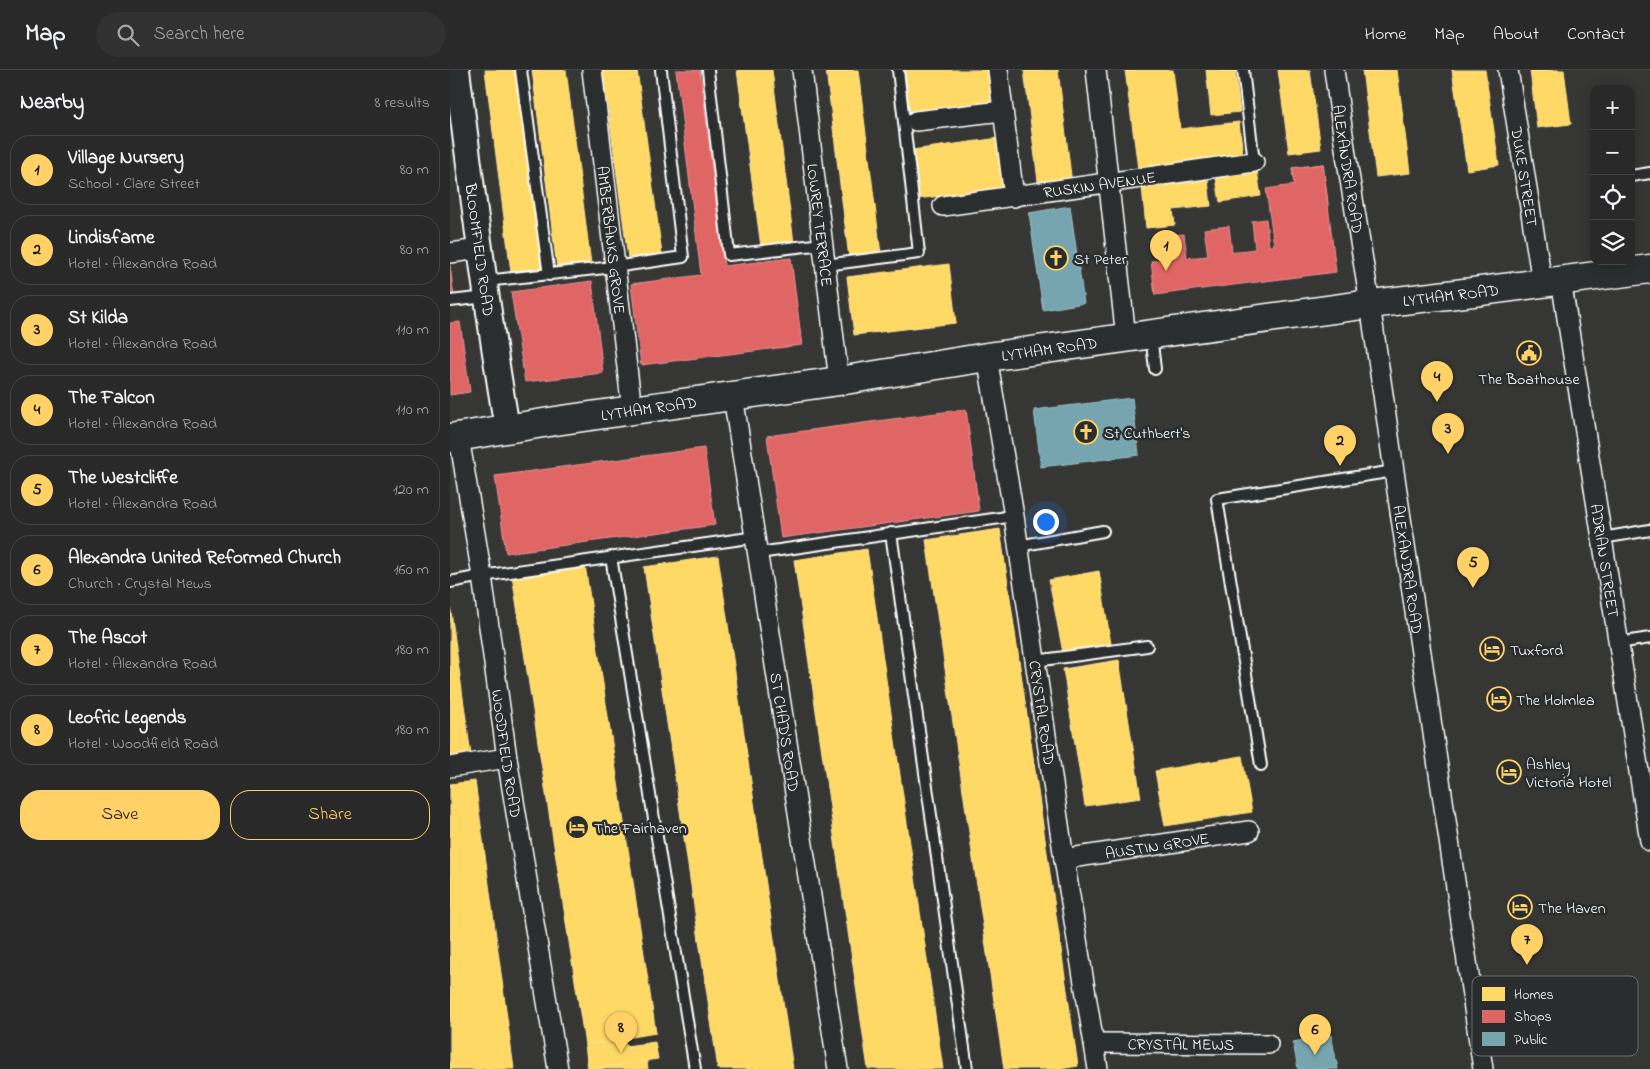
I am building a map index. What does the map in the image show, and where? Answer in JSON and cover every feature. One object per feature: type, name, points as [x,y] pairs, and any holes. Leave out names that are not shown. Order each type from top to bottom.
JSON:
[{"type":"main road","name":"LYTHAM ROAD","points":[[454,437],[839,381],[987,357],[1370,304],[1650,269]]},
{"type":"street","name":"BLOOMFIELD ROAD","points":[[457,70],[480,249],[507,428]]},
{"type":"street","name":"AMBERBANKS GROVE","points":[[592,70],[632,410]]},
{"type":"street","name":"LOWREY TERRACE","points":[[802,70],[839,381]]},
{"type":"street","points":[[998,70],[1014,197]]},
{"type":"street","points":[[1096,70],[1108,184],[1139,336]]},
{"type":"street","name":"ALEXANDRA ROAD","points":[[1334,70],[1472,995]]},
{"type":"street","name":"DUKE STREET","points":[[1508,70],[1551,281]]},
{"type":"street","points":[[916,120],[1002,111]]},
{"type":"street","name":"RUSKIN AVENUE","points":[[943,206],[1254,162]]},
{"type":"street","points":[[450,253],[480,249]]},
{"type":"street","points":[[1650,269],[1650,274]]},
{"type":"street","name":"ADRIAN STREET","points":[[1551,281],[1602,538],[1650,841]]},
{"type":"street","name":"CRYSTAL ROAD","points":[[987,357],[1014,516],[1064,859],[1098,1069]]},
{"type":"street","name":"ST CHAD'S ROAD","points":[[733,396],[838,1069]]},
{"type":"street","name":"WOODFIELD ROAD","points":[[454,437],[482,576],[507,758],[558,1069]]},
{"type":"street","points":[[450,767],[507,758]]},
{"type":"street","name":"AUSTIN GROVE","points":[[1064,859],[1249,832]]},
{"type":"street","name":"CRYSTAL MEWS","points":[[1095,1043],[1268,1044]]},
{"type":"street","name":"ALEXANDRA ROAD","points":[[1481,1056],[1483,1069]]},
{"type":"lane","points":[[521,70],[549,274]]},
{"type":"lane","points":[[450,301],[486,289],[549,274],[683,257],[661,70]]},
{"type":"lane","points":[[708,70],[730,255],[823,244]]},
{"type":"lane","points":[[825,265],[919,253],[898,70]]},
{"type":"lane","points":[[1244,70],[1254,162]]},
{"type":"lane","points":[[1635,175],[1650,173]]},
{"type":"lane","points":[[1139,336],[1155,369]]},
{"type":"lane","points":[[1261,765],[1217,499],[1394,472]]},
{"type":"lane","points":[[450,582],[611,557],[891,533],[1014,516]]},
{"type":"lane","points":[[1602,538],[1650,530]]},
{"type":"lane","points":[[1018,546],[1103,531]]},
{"type":"lane","points":[[891,533],[967,1069]]},
{"type":"lane","points":[[611,557],[695,1069]]},
{"type":"lane","points":[[1618,642],[1650,638]]},
{"type":"lane","points":[[1035,661],[1147,646]]},
{"type":"building: Homes","points":[[485,70],[519,70],[544,267],[511,272]]},
{"type":"building: Homes","points":[[532,70],[566,70],[591,264],[557,268]]},
{"type":"building: Homes","points":[[603,70],[637,70],[662,254],[628,258]]},
{"type":"building: Homes","points":[[737,70],[772,70],[794,243],[761,247]]},
{"type":"building: Homes","points":[[826,70],[858,70],[881,254],[849,258]]},
{"type":"building: Homes","points":[[905,70],[994,70],[997,101],[910,113]]},
{"type":"building: Homes","points":[[1024,70],[1058,70],[1072,184],[1039,189]]},
{"type":"building: Homes","points":[[1125,70],[1173,70],[1180,129],[1239,122],[1243,155],[1138,169]]},
{"type":"building: Homes","points":[[1206,70],[1235,70],[1240,112],[1211,115]]},
{"type":"building: Homes","points":[[1278,70],[1310,70],[1321,149],[1289,153]]},
{"type":"building: Homes","points":[[1362,70],[1397,70],[1410,173],[1376,177]]},
{"type":"building: Homes","points":[[1452,70],[1485,70],[1499,165],[1467,170]]},
{"type":"building: Homes","points":[[1530,70],[1564,70],[1571,124],[1537,128]]},
{"type":"building: Homes","points":[[999,138],[1005,187],[918,199],[912,150]]},
{"type":"building: Homes","points":[[1323,164],[1328,204],[1297,208],[1292,168]]},
{"type":"building: Homes","points":[[1257,171],[1261,196],[1220,202],[1216,178]]},
{"type":"building: Homes","points":[[1208,180],[1211,206],[1173,210],[1175,225],[1146,228],[1142,187]]},
{"type":"building: Homes","points":[[949,264],[956,323],[854,335],[847,277]]},
{"type":"building: Homes","points":[[1000,529],[1078,1066],[1060,1069],[1004,1069],[926,540]]},
{"type":"building: Homes","points":[[867,549],[943,1069],[868,1069],[794,560]]},
{"type":"building: Homes","points":[[718,556],[793,1069],[718,1069],[644,567]]},
{"type":"building: Homes","points":[[585,565],[656,1033],[585,1045],[512,575]]},
{"type":"building: Homes","points":[[1099,571],[1111,644],[1063,653],[1049,580]]},
{"type":"building: Homes","points":[[450,604],[471,755],[450,758]]},
{"type":"building: Homes","points":[[1119,660],[1141,798],[1085,806],[1063,669]]},
{"type":"building: Homes","points":[[1242,756],[1252,812],[1165,826],[1155,771]]},
{"type":"building: Homes","points":[[475,781],[514,1069],[450,1069],[450,784]]},
{"type":"building: Homes","points":[[625,1039],[626,1046],[655,1042],[658,1059],[588,1069],[585,1045]]},
{"type":"building: Homes","points":[[647,1061],[648,1069],[590,1069]]},
{"type":"building: Shops","points":[[676,70],[700,70],[724,266],[791,258],[802,345],[641,365],[631,284],[701,275]]},
{"type":"building: Shops","points":[[1323,164],[1336,272],[1155,295],[1151,261],[1159,260],[1156,237],[1184,234],[1187,258],[1208,256],[1204,229],[1229,226],[1232,252],[1255,249],[1252,221],[1266,219],[1269,246],[1274,246],[1266,189],[1294,185],[1292,168]]},
{"type":"building: Shops","points":[[450,265],[454,297],[450,297]]},
{"type":"building: Shops","points":[[592,281],[603,373],[525,382],[511,292]]},
{"type":"building: Shops","points":[[460,322],[470,392],[450,395],[450,323]]},
{"type":"building: Shops","points":[[966,409],[979,511],[781,538],[767,436]]},
{"type":"building: Shops","points":[[704,448],[715,525],[506,553],[495,476]]},
{"type":"building: Public","name":"St Peter","points":[[1070,206],[1084,303],[1043,310],[1029,213]]},
{"type":"building: Public","name":"St Cuthbert's","points":[[1132,398],[1139,455],[1041,467],[1034,410]]},
{"type":"building: Public","points":[[1331,1035],[1338,1069],[1298,1069],[1293,1042]]},
{"type":"place","name":"St Peter","points":[[1056,258]]},
{"type":"place","name":"Village Nursery","points":[[1166,271]]},
{"type":"place","name":"The Boathouse","points":[[1529,353]]},
{"type":"place","name":"The Falcon","points":[[1437,402]]},
{"type":"place","name":"St Cuthbert's","points":[[1086,432]]},
{"type":"place","name":"St Kilda","points":[[1448,454]]},
{"type":"place","name":"Lindisfarne","points":[[1340,466]]},
{"type":"place","name":"The Westcliffe","points":[[1473,588]]},
{"type":"place","name":"Tuxford","points":[[1492,649]]},
{"type":"place","name":"The Holmlea","points":[[1499,699]]},
{"type":"place","name":"Ashley Victoria Hotel","points":[[1509,772]]},
{"type":"place","name":"The Fairhaven","points":[[577,827]]},
{"type":"place","name":"The Haven","points":[[1520,907]]},
{"type":"place","name":"The Ascot","points":[[1527,965]]},
{"type":"place","name":"Leofric Legends","points":[[621,1053]]},
{"type":"place","name":"Alexandra United Reformed Church","points":[[1315,1055]]}]
